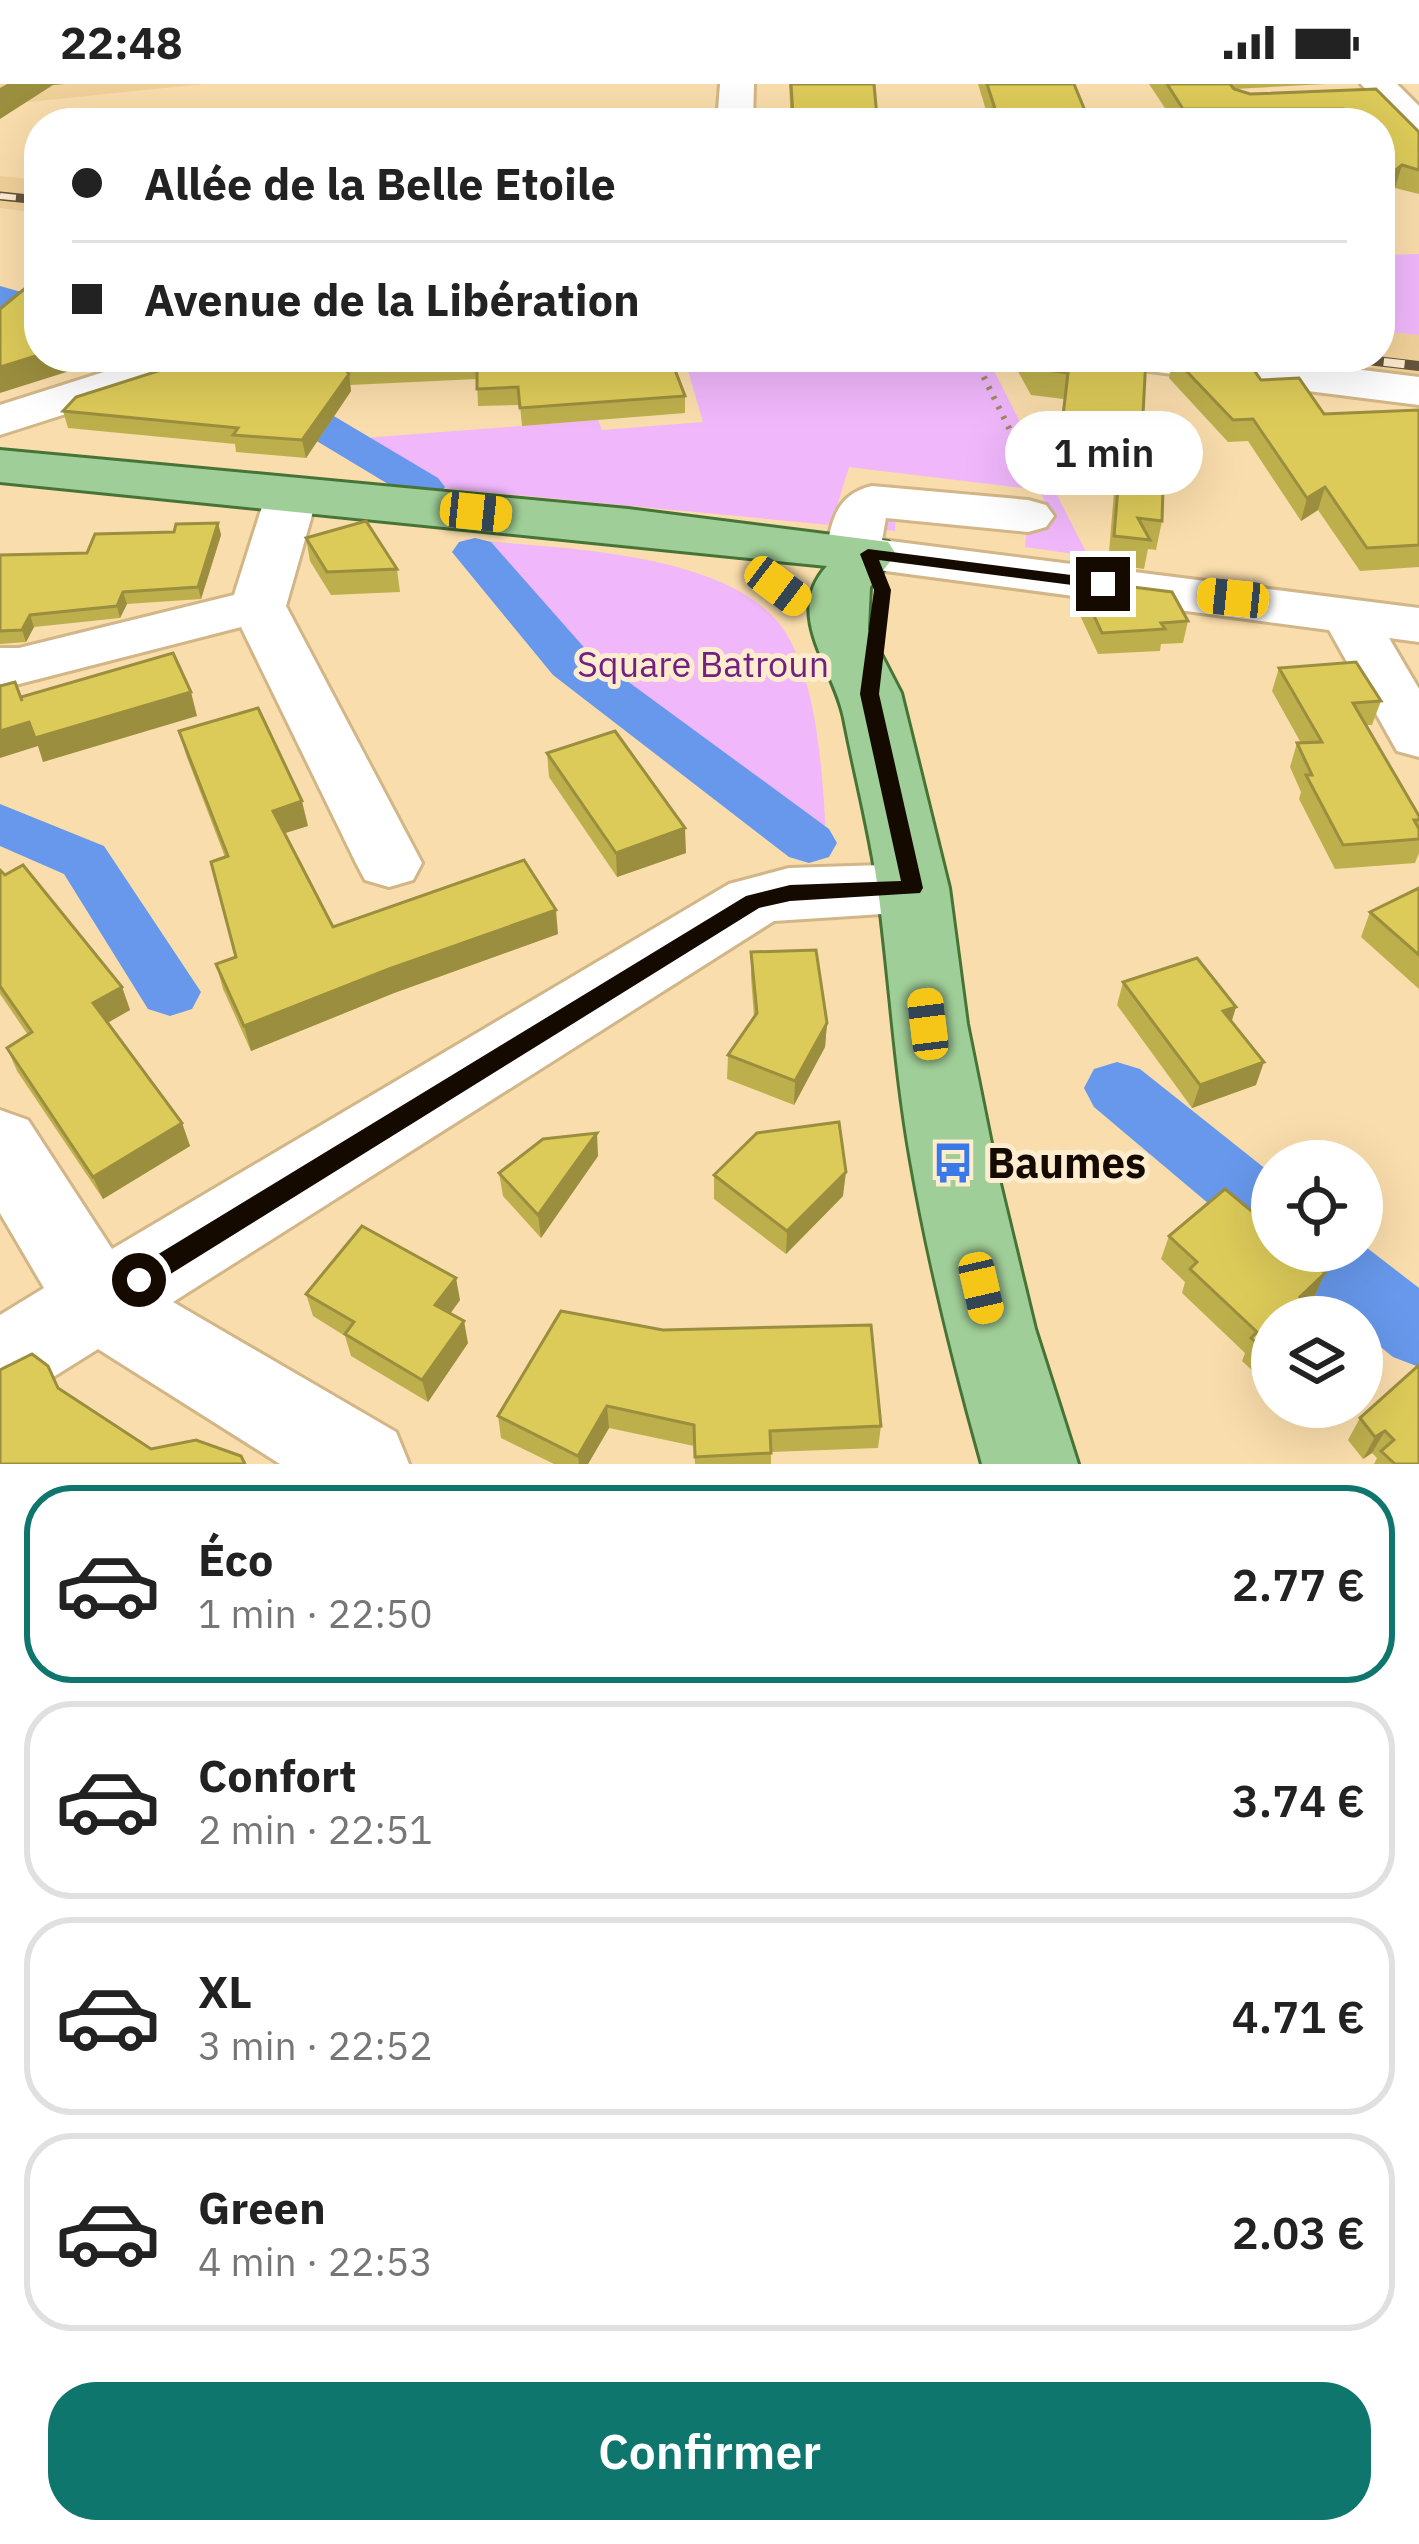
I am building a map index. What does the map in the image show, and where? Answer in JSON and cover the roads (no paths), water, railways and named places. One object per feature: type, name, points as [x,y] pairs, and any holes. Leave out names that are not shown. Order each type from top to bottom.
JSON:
[{"type":"main road","points":[[0,466],[860,553]]},
{"type":"main road","points":[[628,526],[752,571],[838,628]]},
{"type":"main road","points":[[860,553],[841,585],[838,628],[869,694],[913,888],[928,1024],[953,1163],[990,1329],[1030,1464]]},
{"type":"main road","points":[[860,553],[882,590],[869,694]]},
{"type":"street","points":[[0,421],[151,372]]},
{"type":"street","points":[[1268,372],[1419,391]]},
{"type":"street","points":[[292,494],[258,606],[389,862]]},
{"type":"street","points":[[1028,516],[872,501],[862,509],[860,553],[1419,625]]},
{"type":"street","points":[[0,666],[19,666],[258,606]]},
{"type":"street","points":[[1353,615],[1361,644],[1419,737]]},
{"type":"street","points":[[0,1362],[753,902],[790,893],[913,888]]},
{"type":"street","points":[[0,1143],[100,1304],[363,1464]]},
{"type":"waterway","points":[[0,297],[24,304]]},
{"type":"waterway","points":[[266,393],[423,487]]},
{"type":"waterway","points":[[475,552],[571,664],[809,843]]},
{"type":"waterway","points":[[0,823],[84,860],[170,992]]},
{"type":"waterway","points":[[1117,1088],[1251,1198]]},
{"type":"waterway","points":[[1343,1272],[1419,1333]]},
{"type":"railway","points":[[0,196],[24,198]]},
{"type":"railway","points":[[1395,363],[1419,366]]},
{"type":"place","name":"Baumes","points":[[953,1163]]},
{"type":"park label","name":"Square Batroun","points":[[703,664]]}]
